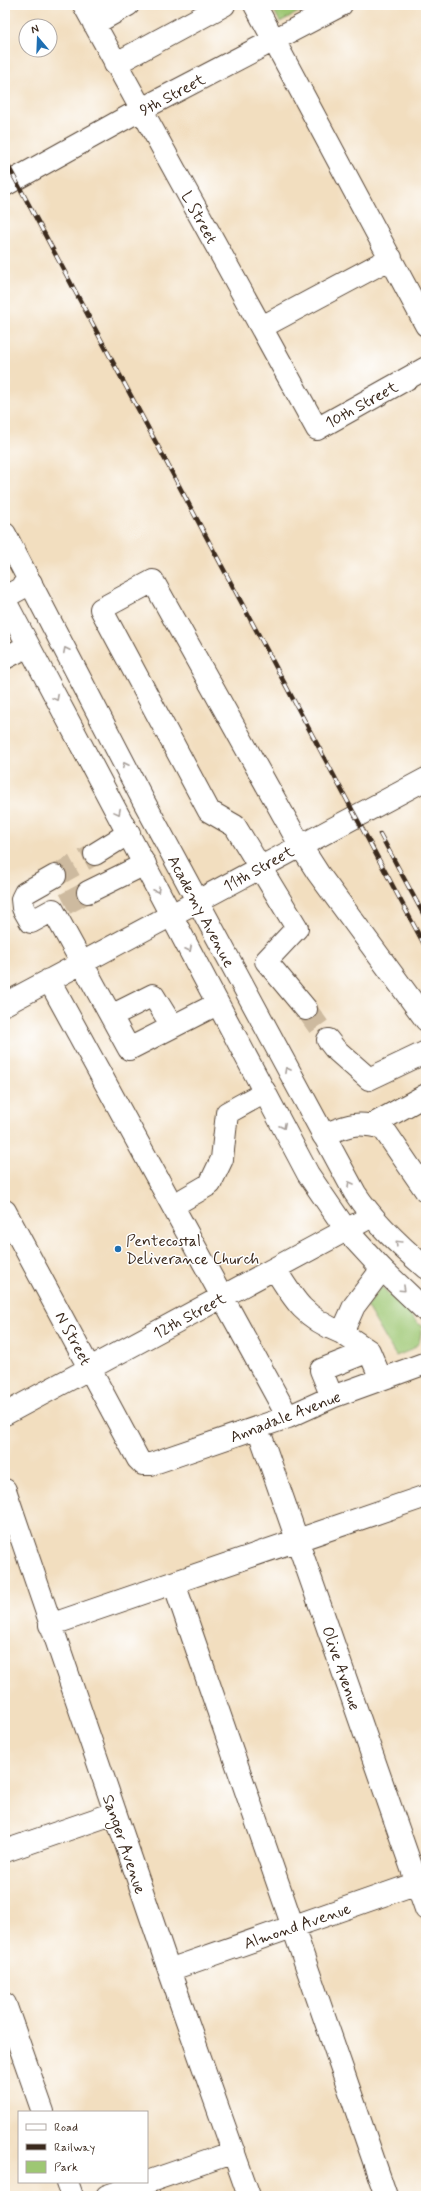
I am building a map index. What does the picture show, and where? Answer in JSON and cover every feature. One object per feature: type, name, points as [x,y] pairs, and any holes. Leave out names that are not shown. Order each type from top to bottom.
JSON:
[{"type":"street","points":[[89,14],[128,5]]},
{"type":"street","points":[[115,64],[224,5]]},
{"type":"street","points":[[255,5],[426,325]]},
{"type":"street","name":"9th Street","points":[[5,185],[140,110],[341,5]]},
{"type":"street","name":"L Street","points":[[89,14],[140,110],[262,327],[317,429]]},
{"type":"street","points":[[262,327],[391,258]]},
{"type":"street","name":"10th Street","points":[[317,429],[426,368]]},
{"type":"street","name":"Academy Avenue","points":[[5,534],[143,800],[355,1193],[372,1216],[402,1247],[426,1268]]},
{"type":"street","points":[[306,1009],[266,961],[297,928],[235,826],[209,811],[101,609],[154,582],[300,845],[318,873],[426,1020]]},
{"type":"street","points":[[5,597],[31,583]]},
{"type":"street","name":"Academy Avenue","points":[[5,602],[129,833],[217,1004],[308,1174],[347,1231],[382,1269],[426,1311]]},
{"type":"street","points":[[5,658],[28,646]]},
{"type":"street","name":"11th Street","points":[[5,1004],[300,845],[426,780]]},
{"type":"street","points":[[95,854],[129,833]]},
{"type":"street","points":[[88,892],[145,864]]},
{"type":"street","points":[[55,876],[26,893],[22,899],[24,908],[31,922],[59,907],[83,963],[129,1049],[217,1004]]},
{"type":"street","points":[[49,980],[174,1205],[221,1298],[288,1417]]},
{"type":"street","points":[[111,1016],[153,995],[172,1026]]},
{"type":"street","points":[[328,1040],[335,1049],[369,1079],[426,1052]]},
{"type":"street","points":[[246,1058],[272,1079],[301,1126],[314,1135],[323,1135],[352,1124],[363,1123],[383,1128],[426,1191]]},
{"type":"street","points":[[174,1205],[210,1184],[222,1159],[228,1113],[265,1092]]},
{"type":"street","points":[[372,1125],[426,1095]]},
{"type":"street","name":"N Street","points":[[5,1212],[90,1367],[138,1459],[143,1464]]},
{"type":"street","name":"12th Street","points":[[5,1414],[90,1367],[347,1231],[372,1216]]},
{"type":"street","points":[[275,1269],[296,1304],[324,1326],[342,1333],[369,1351],[381,1379]]},
{"type":"street","points":[[342,1333],[354,1306],[382,1269]]},
{"type":"street","points":[[332,1397],[321,1370],[369,1351]]},
{"type":"street","name":"Annadale Avenue","points":[[143,1464],[151,1464],[258,1428],[288,1417],[332,1397],[426,1363]]},
{"type":"street","name":"Olive Avenue","points":[[258,1428],[297,1540],[422,1881],[426,1909]]},
{"type":"street","name":"Sanger Avenue","points":[[5,1490],[169,1970],[249,2196]]},
{"type":"street","points":[[50,1625],[297,1540],[424,1502]]},
{"type":"street","points":[[174,1583],[386,2196]]},
{"type":"street","points":[[5,1851],[115,1812]]},
{"type":"street","name":"Almond Avenue","points":[[169,1970],[422,1881]]},
{"type":"street","points":[[5,2004],[43,2111]]},
{"type":"street","points":[[148,2182],[234,2152]]},
{"type":"street","points":[[67,2183],[72,2196]]},
{"type":"street","points":[[107,2196],[145,2183]]},
{"type":"green space","points":[[271,5],[312,5],[280,22]]},
{"type":"green space","points":[[381,1286],[422,1327],[419,1343],[411,1350],[396,1356],[367,1307]]},
{"type":"tunnel","points":[[55,876],[95,854]]},
{"type":"tunnel","points":[[65,904],[88,892]]},
{"type":"tunnel","points":[[306,1009],[328,1040]]},
{"type":"railway","points":[[5,160],[426,948]]},
{"type":"railway","points":[[380,834],[426,919]]},
{"type":"place","name":"Pentecostal Deliverance Church","points":[[118,1249]]}]
